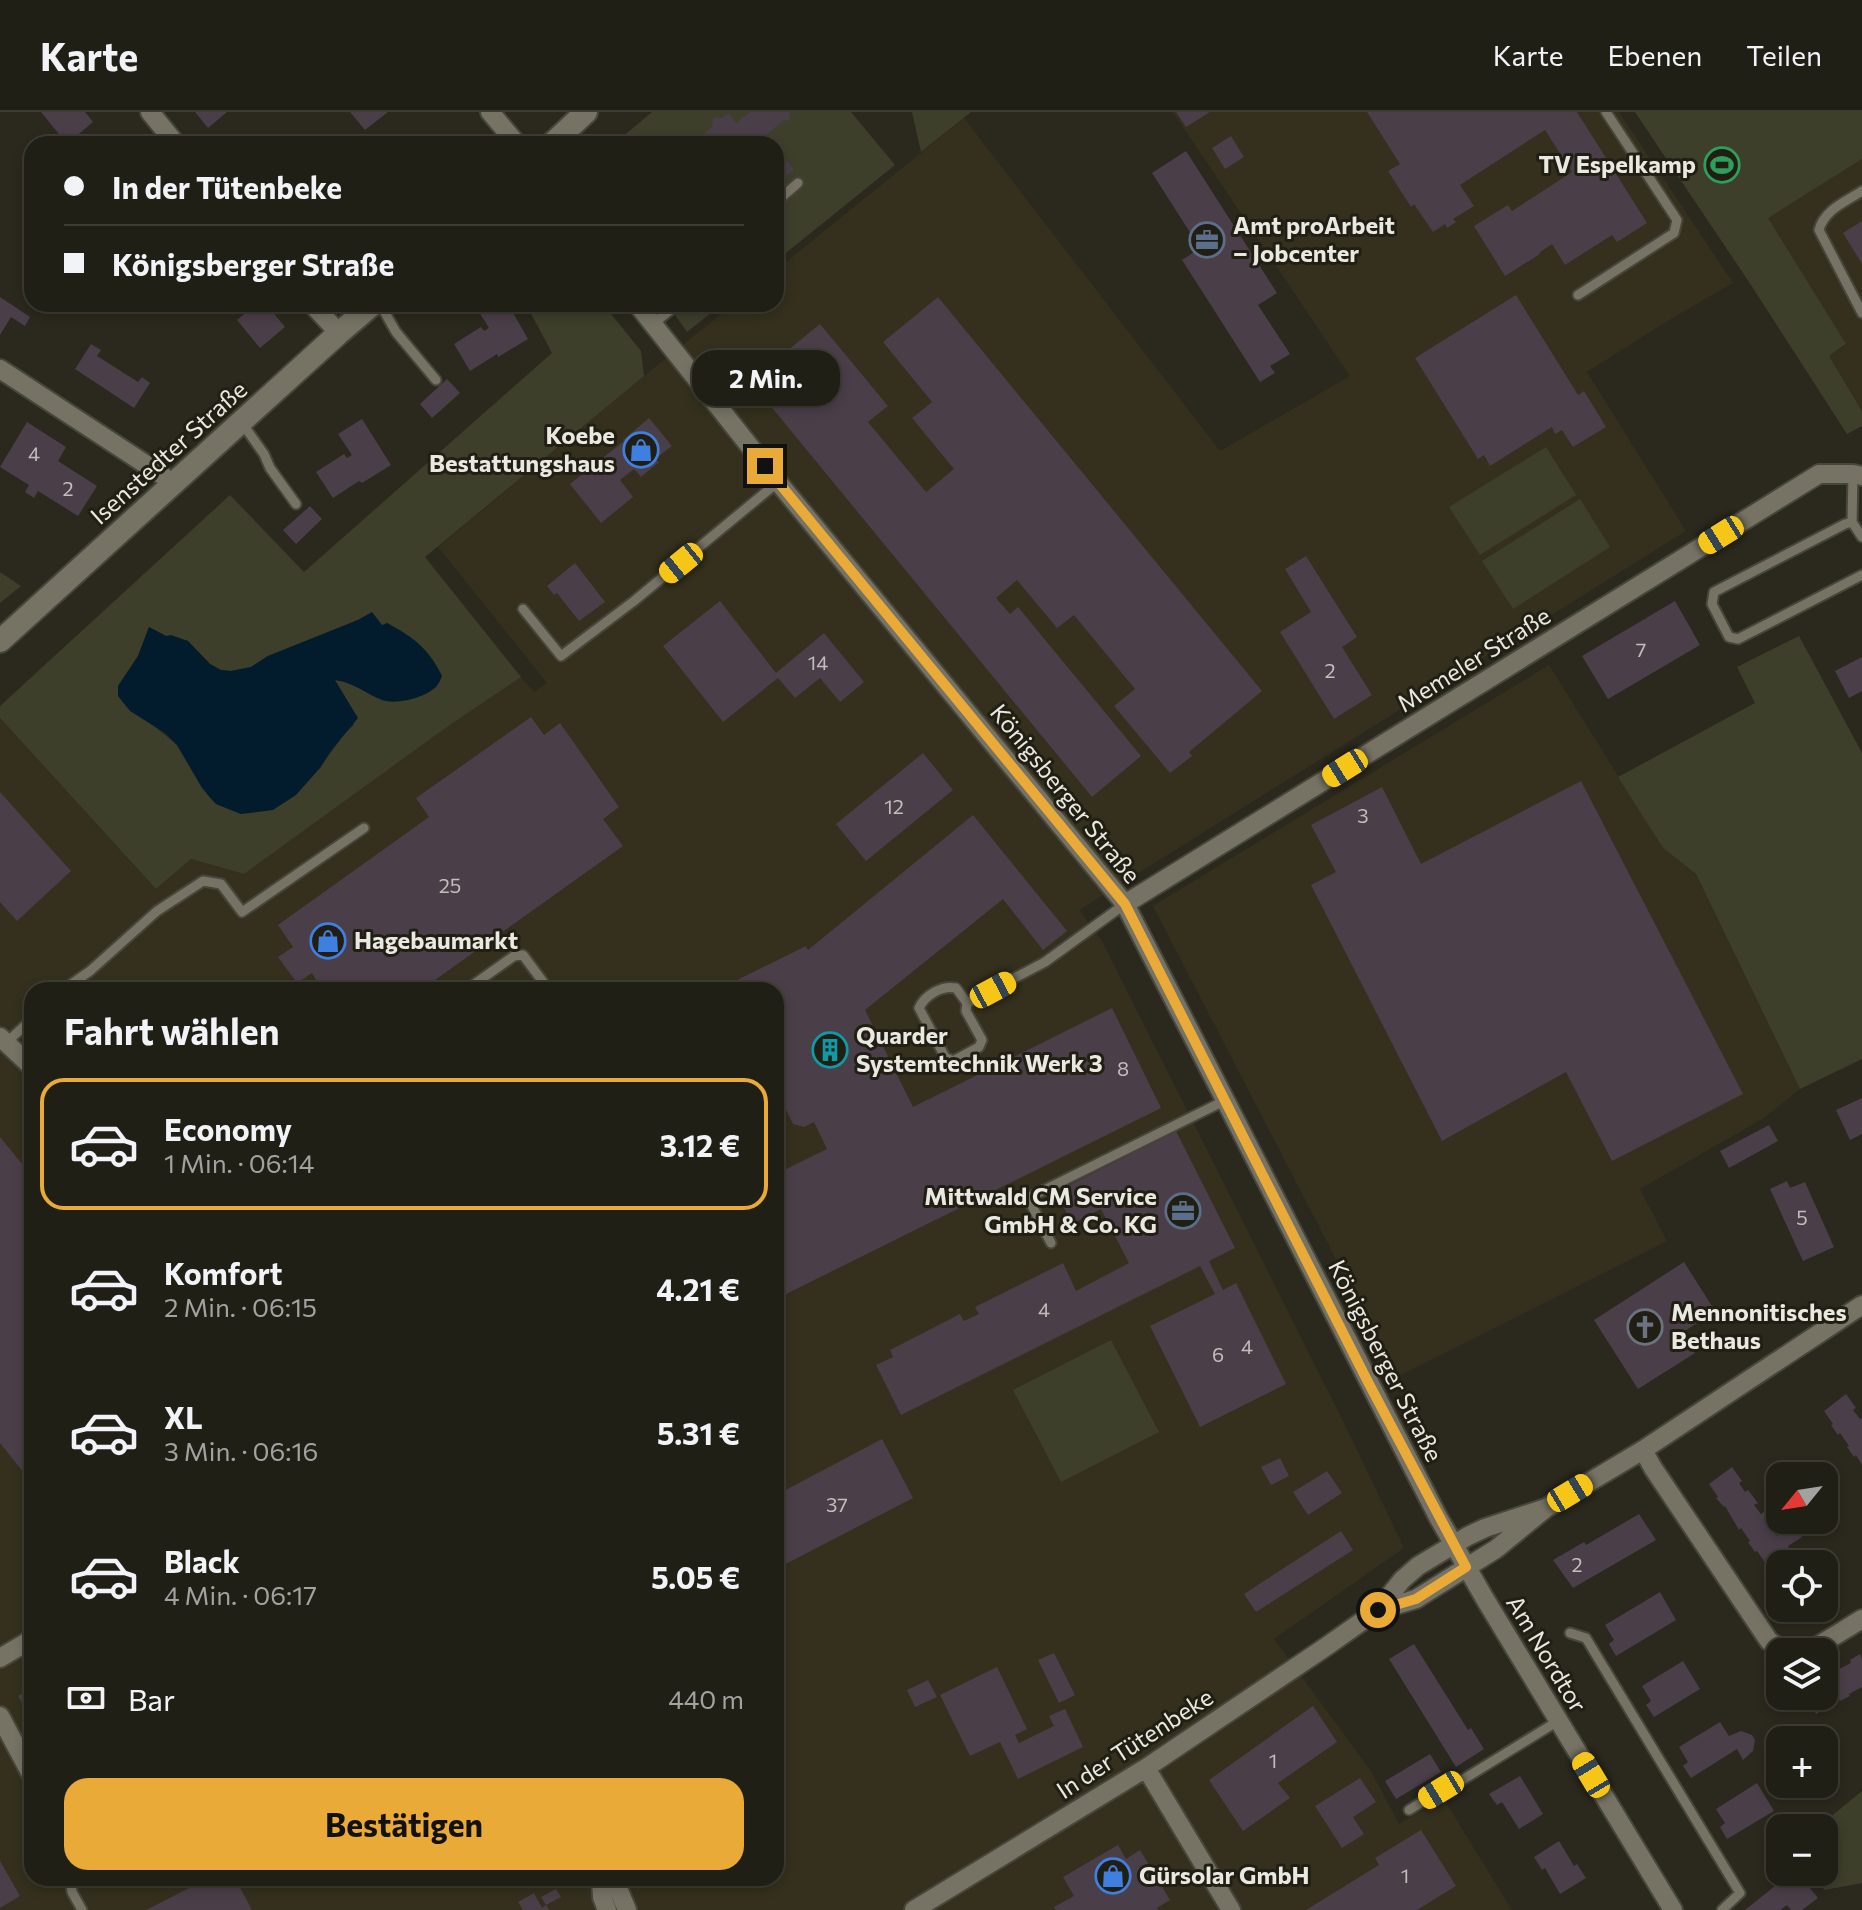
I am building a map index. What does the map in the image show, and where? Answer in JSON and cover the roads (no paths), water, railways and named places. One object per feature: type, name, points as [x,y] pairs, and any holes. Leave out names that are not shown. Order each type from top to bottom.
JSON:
[{"type":"street","points":[[150,112],[170,136]]},
{"type":"street","points":[[490,112],[510,136]]},
{"type":"street","points":[[560,136],[586,112]]},
{"type":"street","points":[[319,312],[339,333]]},
{"type":"street","name":"Isenstedter Straße","points":[[0,641],[364,312]]},
{"type":"street","name":"Königsberger Straße","points":[[643,312],[778,482],[1125,904],[1453,1545]]},
{"type":"street","points":[[0,369],[162,475],[172,485]]},
{"type":"street","name":"Memeler Straße","points":[[1125,904],[1819,474],[1858,475]]},
{"type":"street","points":[[3,1040],[24,1060]]},
{"type":"street","points":[[1546,1508],[1643,1450],[1862,1305]]},
{"type":"street","points":[[1643,1450],[1767,1638]]},
{"type":"street","name":"In der Tütenbeke","points":[[914,1910],[1146,1768],[1378,1610],[1402,1580],[1418,1566],[1485,1528],[1546,1508]]},
{"type":"street","name":"In der Tütenbeke","points":[[1378,1610],[1416,1599],[1496,1549],[1546,1508]]},
{"type":"street","name":"Am Nordtor","points":[[1453,1545],[1673,1910]]},
{"type":"street","points":[[1831,1638],[1862,1619]]},
{"type":"street","points":[[0,1658],[24,1644]]},
{"type":"street","points":[[0,1716],[24,1761]]},
{"type":"street","points":[[1146,1768],[1231,1910]]},
{"type":"street","points":[[603,1886],[602,1897],[607,1910]]},
{"type":"street","points":[[613,1886],[620,1893],[627,1910]]},
{"type":"lane","points":[[1578,295],[1674,233],[1677,220],[1606,112]]},
{"type":"lane","points":[[784,195],[798,183]]},
{"type":"lane","points":[[1862,191],[1827,214],[1819,230],[1862,313]]},
{"type":"lane","points":[[385,312],[396,332],[436,380]]},
{"type":"lane","points":[[653,324],[668,312]]},
{"type":"lane","points":[[242,423],[296,504]]},
{"type":"lane","points":[[1858,475],[1852,522],[1862,537]]},
{"type":"lane","points":[[523,609],[561,656],[634,601],[778,482]]},
{"type":"lane","points":[[1852,522],[1714,592],[1712,604],[1729,637],[1738,639],[1862,575]]},
{"type":"lane","points":[[74,982],[157,911],[203,881],[221,884],[242,912],[364,828]]},
{"type":"lane","points":[[967,1003],[1045,962],[1125,904]]},
{"type":"lane","points":[[477,982],[514,956],[523,955],[543,982]]},
{"type":"lane","points":[[947,986],[956,988],[967,1003],[966,1011],[982,1040],[979,1047],[953,1061],[945,1057],[919,1008],[923,999],[947,986]]},
{"type":"lane","points":[[3,1040],[24,1025]]},
{"type":"lane","points":[[1051,1243],[1028,1198],[1224,1101]]},
{"type":"lane","points":[[1570,1633],[1586,1638],[1740,1893],[1722,1910]]},
{"type":"lane","points":[[1409,1810],[1558,1721]]},
{"type":"lane","points":[[71,1886],[82,1910]]},
{"type":"water","points":[[372,612],[382,625],[387,623],[419,645],[437,666],[442,676],[440,680],[425,694],[395,702],[382,700],[335,680],[358,718],[296,795],[273,810],[241,814],[216,804],[202,788],[177,745],[165,733],[130,711],[118,696],[118,686],[138,656],[149,627],[166,636],[188,641],[210,664],[231,671],[251,667],[268,656]]},
{"type":"place","name":"TV Espelkamp","points":[[1722,165]]},
{"type":"place","name":"Amt proArbeit – Jobcenter","points":[[1207,240]]},
{"type":"place","name":"Koebe Bestattungshaus","points":[[641,450]]},
{"type":"place","name":"Hagebaumarkt","points":[[328,941]]},
{"type":"place","name":"Quarder Systemtechnik Werk 3","points":[[830,1050]]},
{"type":"place","name":"Mittwald CM Service GmbH & Co. KG","points":[[1183,1211]]},
{"type":"place","name":"Mennonitisches Bethaus","points":[[1645,1327]]},
{"type":"place","name":"Gürsolar GmbH","points":[[1113,1876]]}]
